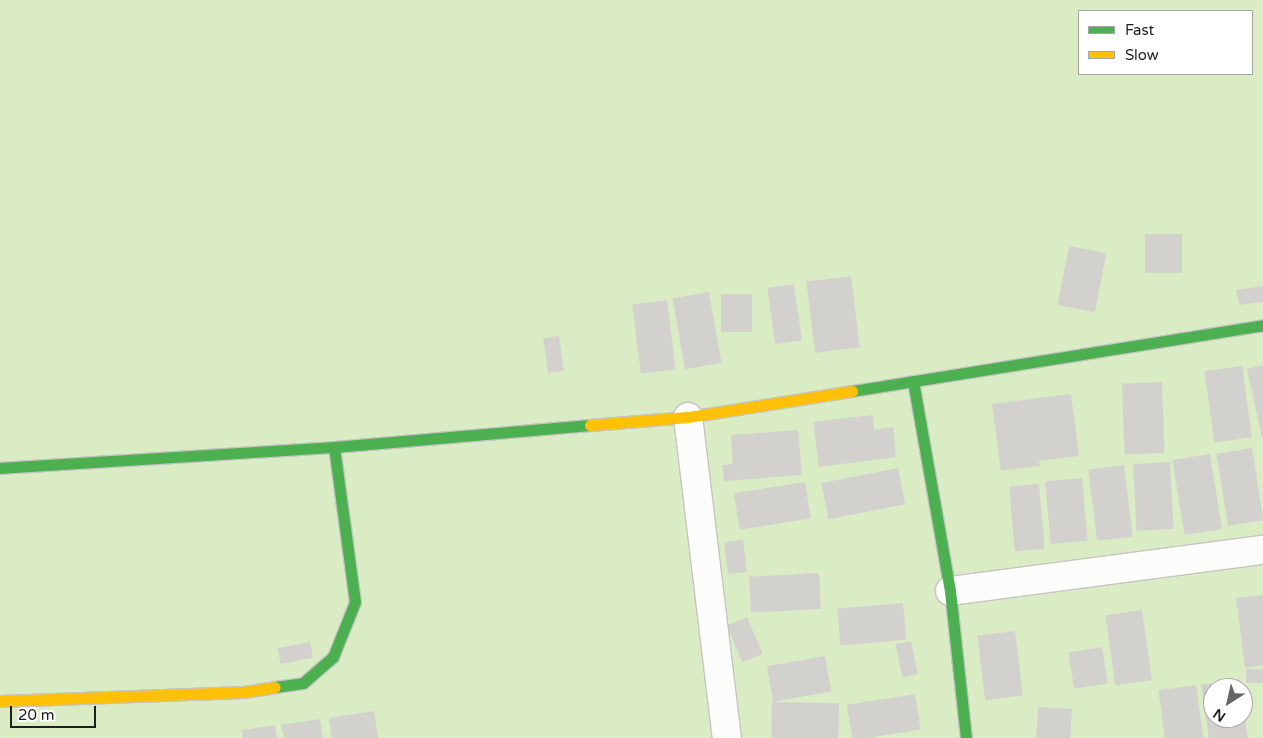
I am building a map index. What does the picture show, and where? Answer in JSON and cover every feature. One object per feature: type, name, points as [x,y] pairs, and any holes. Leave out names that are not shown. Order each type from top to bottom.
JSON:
[{"type":"street","points":[[0,468],[334,447],[688,417],[1263,325]]},
{"type":"street","points":[[913,381],[950,591],[966,738]]},
{"type":"street","points":[[688,417],[727,738]]},
{"type":"street","points":[[0,701],[244,692],[304,683],[333,657],[354,602],[334,447]]},
{"type":"street","points":[[950,591],[1263,550]]},
{"type":"green space","points":[[0,0],[1263,0],[1263,738],[0,738]]},
{"type":"building","points":[[1145,234],[1182,234],[1182,273],[1145,273]]},
{"type":"building","points":[[1069,246],[1106,253],[1095,312],[1058,305]]},
{"type":"building","points":[[851,276],[860,347],[815,353],[806,281]]},
{"type":"building","points":[[794,284],[802,340],[775,344],[767,288]]},
{"type":"building","points":[[1263,286],[1263,302],[1239,305],[1236,290]]},
{"type":"building","points":[[709,292],[722,363],[685,369],[673,298]]},
{"type":"building","points":[[721,294],[752,294],[752,332],[721,332]]},
{"type":"building","points":[[667,300],[676,369],[641,374],[632,304]]},
{"type":"building","points":[[559,336],[564,371],[548,373],[543,338]]},
{"type":"building","points":[[1263,365],[1263,438],[1262,438],[1247,369]]},
{"type":"building","points":[[1242,366],[1252,437],[1214,443],[1204,371]]},
{"type":"building","points":[[1162,382],[1164,453],[1125,454],[1122,383]]},
{"type":"building","points":[[1071,394],[1079,456],[1039,461],[1040,466],[1001,471],[992,404]]},
{"type":"building","points":[[873,415],[874,430],[893,427],[896,457],[819,467],[813,422]]},
{"type":"building","points":[[798,430],[802,475],[724,481],[722,465],[733,464],[731,435]]},
{"type":"building","points":[[1252,448],[1263,520],[1228,526],[1216,454]]},
{"type":"building","points":[[1210,454],[1222,529],[1184,535],[1172,460]]},
{"type":"building","points":[[1170,462],[1174,529],[1137,531],[1133,464]]},
{"type":"building","points":[[1124,465],[1133,536],[1097,541],[1088,469]]},
{"type":"building","points":[[898,468],[905,504],[828,519],[821,483]]},
{"type":"building","points":[[1082,478],[1087,541],[1051,544],[1045,481]]},
{"type":"building","points":[[805,482],[811,519],[740,530],[734,493]]},
{"type":"building","points":[[1039,484],[1045,549],[1015,551],[1009,487]]},
{"type":"building","points":[[743,540],[747,572],[728,574],[724,542]]},
{"type":"building","points":[[819,573],[821,609],[751,613],[749,577]]},
{"type":"building","points":[[1263,595],[1263,665],[1245,668],[1236,598]]},
{"type":"building","points":[[903,603],[906,640],[840,646],[837,609]]},
{"type":"building","points":[[1142,610],[1152,680],[1115,685],[1105,615]]},
{"type":"building","points":[[747,617],[763,654],[742,662],[727,626]]},
{"type":"building","points":[[1015,631],[1023,696],[985,700],[977,636]]},
{"type":"building","points":[[911,641],[918,674],[902,678],[895,644]]},
{"type":"building","points":[[310,642],[313,658],[281,664],[278,648]]},
{"type":"building","points":[[1102,647],[1108,684],[1074,689],[1068,652]]},
{"type":"building","points":[[825,656],[831,691],[773,702],[767,666]]},
{"type":"building","points":[[1246,669],[1263,669],[1263,683],[1253,683],[1253,678],[1246,678]]},
{"type":"building","points":[[1196,685],[1203,737],[1165,738],[1158,690]]},
{"type":"building","points":[[915,694],[921,730],[867,738],[852,738],[847,705]]},
{"type":"building","points":[[772,702],[839,703],[838,738],[771,738]]},
{"type":"building","points":[[1038,707],[1072,709],[1070,738],[1036,738]]},
{"type":"building","points":[[374,711],[378,738],[332,738],[329,718]]},
{"type":"building","points":[[320,719],[323,738],[284,738],[281,725]]},
{"type":"building","points":[[275,725],[277,738],[243,738],[242,730]]},
{"type":"building","points":[[1207,728],[1247,728],[1248,738],[1209,738]]},
{"type":"traffic: fast","points":[[852,391],[1263,325]]},
{"type":"traffic: fast","points":[[913,381],[950,591],[966,738]]},
{"type":"traffic: fast","points":[[0,468],[334,447],[590,425]]},
{"type":"traffic: fast","points":[[275,687],[303,683],[333,657],[355,602],[334,447]]},
{"type":"traffic: slow","points":[[590,425],[688,417],[852,391]]},
{"type":"traffic: slow","points":[[0,701],[244,692],[275,687]]}]
